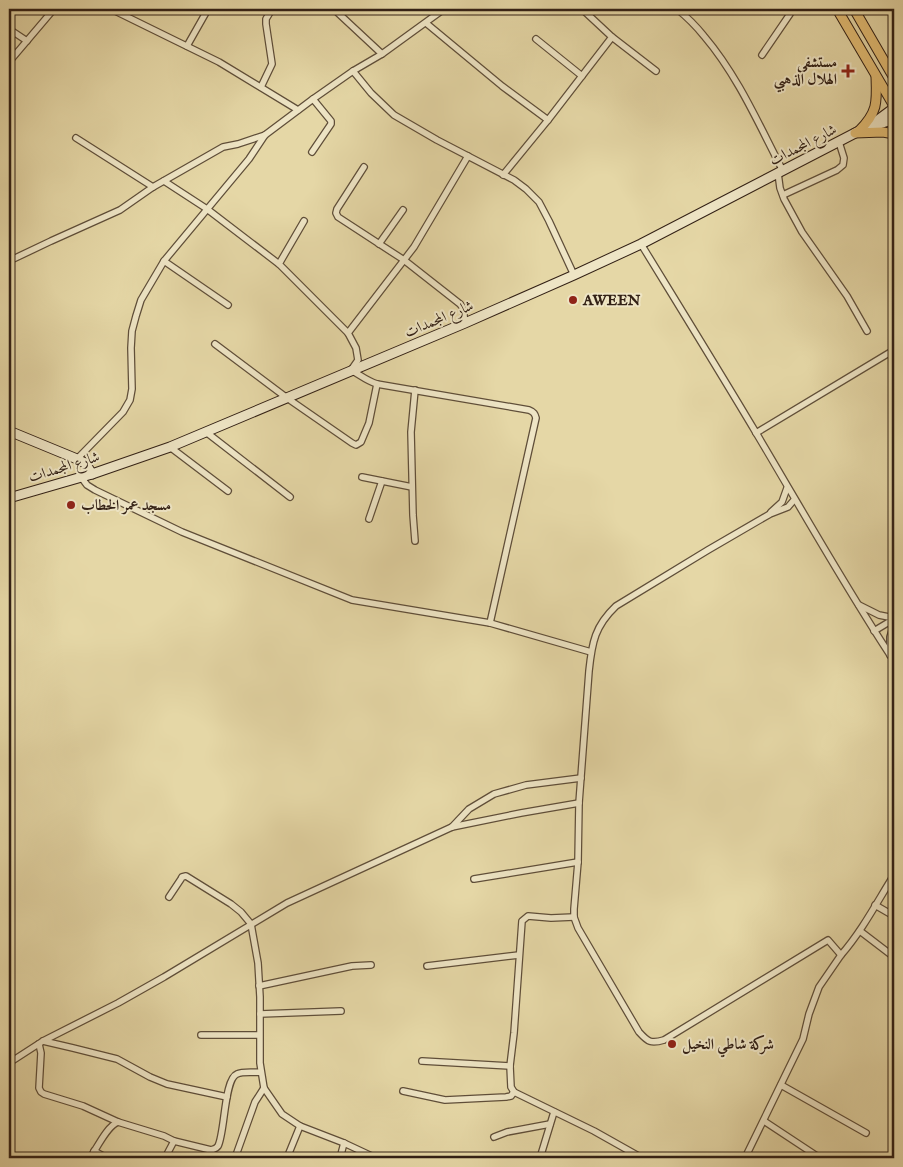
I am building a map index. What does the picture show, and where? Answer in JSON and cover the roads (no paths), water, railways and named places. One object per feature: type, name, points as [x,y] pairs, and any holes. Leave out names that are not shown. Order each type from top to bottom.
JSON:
[{"type":"main road","points":[[837,9],[894,107]]},
{"type":"main road","points":[[854,9],[890,66],[894,78]]},
{"type":"main road","points":[[860,131],[868,122],[876,106],[876,74]]},
{"type":"main road","name":"شارع المجمدات","points":[[9,498],[92,474],[170,447],[574,275],[641,244],[860,131],[894,107]]},
{"type":"main road","name":"شارع المجمدات","points":[[860,131],[894,119]]},
{"type":"main road","points":[[860,131],[894,134]]},
{"type":"main road","points":[[9,431],[77,458],[85,463],[92,474]]},
{"type":"street","points":[[9,62],[54,9]]},
{"type":"street","points":[[111,9],[219,62],[298,110]]},
{"type":"street","points":[[187,46],[208,9]]},
{"type":"street","points":[[261,87],[272,64],[266,24],[272,9]]},
{"type":"street","points":[[335,9],[382,54]]},
{"type":"street","points":[[582,9],[612,37],[656,71]]},
{"type":"street","points":[[677,9],[685,11],[725,63],[737,82],[781,172],[780,188],[802,232],[847,296],[866,331]]},
{"type":"street","points":[[762,55],[790,14],[788,9]]},
{"type":"street","points":[[9,261],[120,210],[153,187],[208,155],[223,148],[265,135],[313,99],[426,23],[441,10]]},
{"type":"street","points":[[426,23],[502,86],[548,120]]},
{"type":"street","points":[[9,29],[27,41]]},
{"type":"street","points":[[502,174],[548,120],[612,37]]},
{"type":"street","points":[[536,39],[582,76]]},
{"type":"street","points":[[354,71],[370,93],[394,115],[514,180],[526,189],[539,202],[574,275]]},
{"type":"street","points":[[312,152],[331,124],[331,121],[313,99]]},
{"type":"street","points":[[77,458],[123,412],[130,400],[132,389],[132,340],[141,300],[164,261],[249,159],[265,135]]},
{"type":"street","points":[[76,138],[153,187]]},
{"type":"street","points":[[783,195],[838,170],[843,165],[844,158],[839,142]]},
{"type":"street","points":[[348,333],[414,247],[468,156]]},
{"type":"street","points":[[364,167],[337,209],[338,217],[404,260],[460,304],[465,323]]},
{"type":"street","points":[[164,181],[207,209],[279,264],[348,333],[356,348],[358,360],[351,370],[366,380],[377,384],[533,411],[536,418],[534,428],[490,623]]},
{"type":"street","points":[[379,244],[403,210]]},
{"type":"street","points":[[279,264],[304,220]]},
{"type":"street","points":[[641,244],[756,433],[794,500],[894,662]]},
{"type":"street","points":[[164,261],[228,305]]},
{"type":"street","points":[[215,344],[287,398],[356,445],[361,442],[368,423],[377,384]]},
{"type":"street","points":[[756,433],[894,350]]},
{"type":"street","points":[[415,390],[411,432],[412,515],[415,541]]},
{"type":"street","points":[[206,432],[290,497]]},
{"type":"street","points":[[170,447],[228,492]]},
{"type":"street","points":[[81,477],[95,490],[182,532],[352,600],[490,623],[591,652]]},
{"type":"street","points":[[362,477],[412,487]]},
{"type":"street","points":[[370,519],[382,481]]},
{"type":"street","points":[[770,514],[782,502],[788,488]]},
{"type":"street","points":[[794,500],[788,507],[770,514],[616,606],[606,616],[598,629],[591,652],[589,671],[579,803],[578,862],[574,917],[578,928],[639,1032],[646,1040],[654,1043],[664,1040],[828,940],[841,955]]},
{"type":"street","points":[[858,604],[879,616],[894,618]]},
{"type":"street","points":[[874,631],[894,618]]},
{"type":"street","points":[[890,655],[890,637],[894,624]]},
{"type":"street","points":[[452,827],[469,809],[494,794],[526,785],[581,778]]},
{"type":"street","points":[[9,1063],[41,1043],[164,977],[286,903],[452,827],[579,803]]},
{"type":"street","points":[[474,879],[578,862]]},
{"type":"street","points":[[745,1158],[803,1039],[809,1014],[819,987],[860,931],[894,875]]},
{"type":"street","points":[[170,897],[182,877],[186,876],[231,904],[251,924],[260,986],[261,1072],[264,1088],[282,1114],[300,1126],[344,1142],[376,1158]]},
{"type":"street","points":[[875,905],[894,916]]},
{"type":"street","points":[[574,917],[528,916],[522,921],[510,1066],[511,1087],[514,1092],[594,1131],[642,1158]]},
{"type":"street","points":[[860,931],[894,958]]},
{"type":"street","points":[[427,966],[519,955]]},
{"type":"street","points":[[260,986],[352,966],[371,965]]},
{"type":"street","points":[[260,1014],[342,1011]]},
{"type":"street","points":[[201,1035],[260,1035]]},
{"type":"street","points":[[41,1043],[73,1048],[117,1059],[167,1084],[227,1097]]},
{"type":"street","points":[[41,1043],[39,1088],[44,1094],[83,1106],[118,1122],[164,1136],[174,1141],[211,1150],[218,1145],[232,1078],[239,1073],[261,1072]]},
{"type":"street","points":[[422,1061],[510,1066]]},
{"type":"street","points":[[781,1085],[866,1134]]},
{"type":"street","points":[[236,1158],[255,1102],[264,1088]]},
{"type":"street","points":[[402,1091],[445,1100],[506,1097],[511,1096],[514,1092]]},
{"type":"street","points":[[540,1158],[554,1112]]},
{"type":"street","points":[[764,1120],[820,1158]]},
{"type":"street","points":[[90,1158],[107,1132],[118,1122]]},
{"type":"street","points":[[494,1137],[507,1132],[550,1124]]},
{"type":"street","points":[[293,1158],[291,1158],[289,1153],[300,1126]]},
{"type":"street","points":[[166,1158],[174,1141]]},
{"type":"street","points":[[340,1158],[344,1142]]},
{"type":"street","points":[[94,1151],[107,1158]]},
{"type":"street","points":[[626,1158],[630,1152]]},
{"type":"place","name":"مستشفى الهلال الذهبي","points":[[848,71]]},
{"type":"place","name":"AWEEN","points":[[573,300]]},
{"type":"place","name":"مسجد عمر الخطاب","points":[[71,505]]},
{"type":"place","name":"شركة شاطي النخيل","points":[[672,1044]]}]
